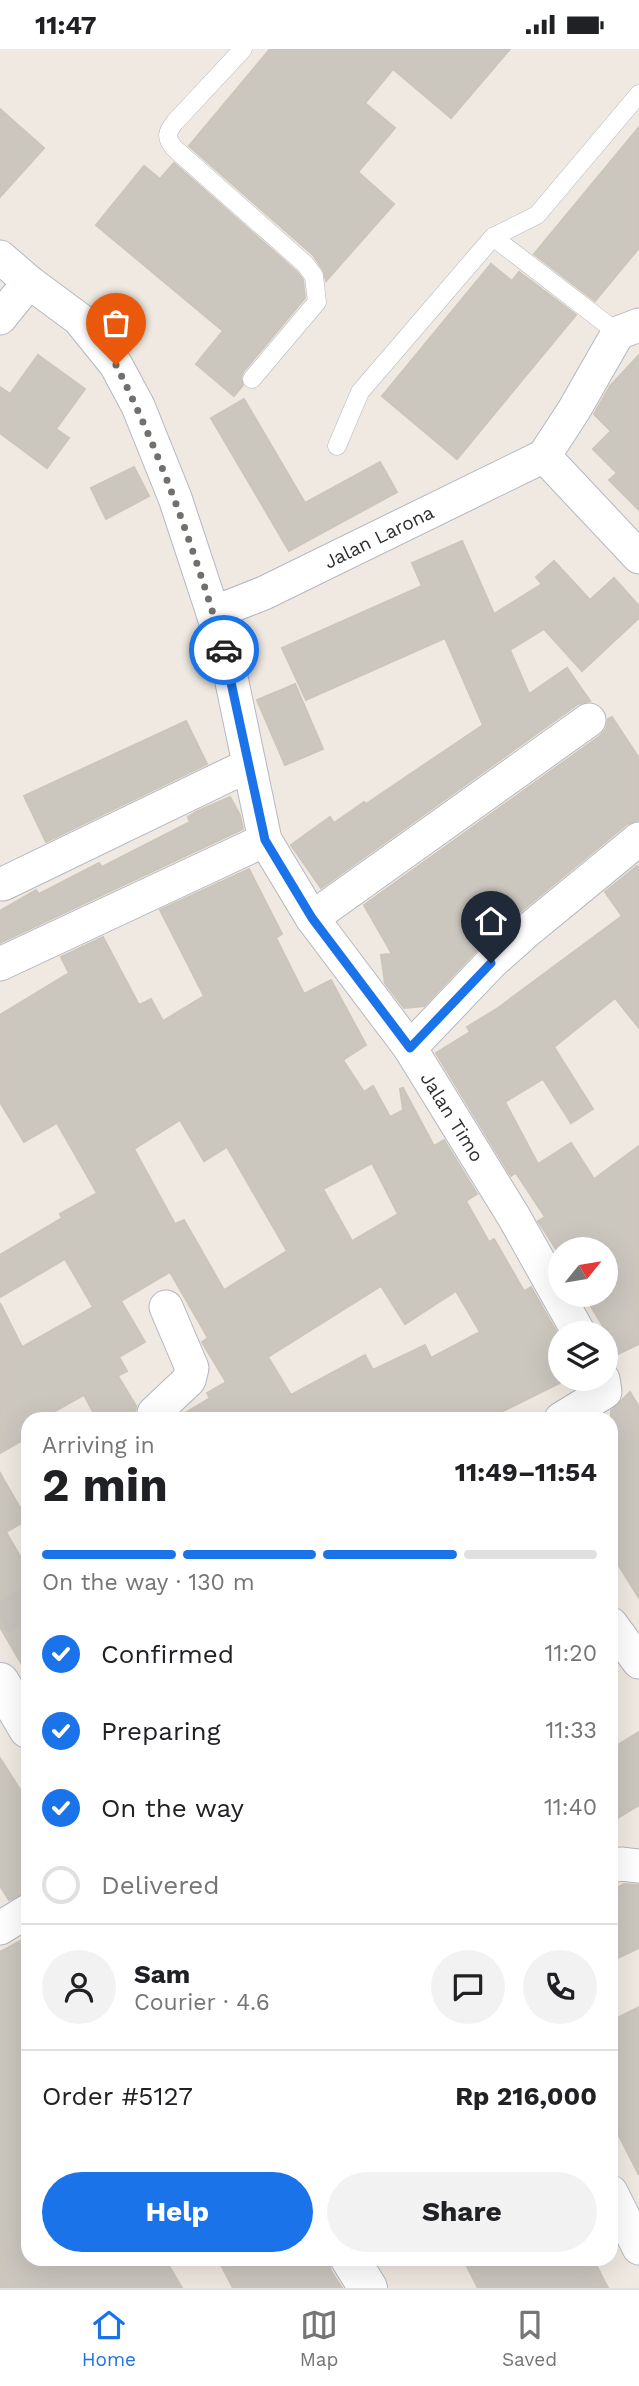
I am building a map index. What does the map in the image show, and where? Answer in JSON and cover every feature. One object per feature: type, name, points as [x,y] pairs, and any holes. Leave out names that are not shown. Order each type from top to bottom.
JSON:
[{"type":"street","name":"Jalan Timo","points":[[0,257],[79,319],[116,365],[138,407],[175,498],[213,613],[228,663],[265,840],[312,918],[410,1048],[514,1217],[572,1321]]},
{"type":"street","points":[[0,318],[29,282]]},
{"type":"street","points":[[628,329],[544,456],[639,557]]},
{"type":"street","name":"Jalan Larona","points":[[213,613],[264,593],[544,456]]},
{"type":"street","points":[[312,918],[589,720]]},
{"type":"street","points":[[3,884],[249,765]]},
{"type":"street","points":[[410,1048],[509,947],[639,839]]},
{"type":"street","points":[[0,964],[265,840]]},
{"type":"street","points":[[155,1412],[189,1380],[192,1368],[166,1307]]},
{"type":"street","points":[[571,1412],[597,1391]]},
{"type":"street","points":[[618,1634],[639,1663]]},
{"type":"street","points":[[0,1682],[21,1717]]},
{"type":"street","points":[[618,1865],[639,1866]]},
{"type":"street","points":[[0,1927],[21,1915]]},
{"type":"street","points":[[618,2206],[639,2248]]},
{"type":"street","points":[[354,2266],[368,2288]]},
{"type":"lane","points":[[243,49],[167,132],[167,138],[174,148],[305,264],[314,276],[317,302],[252,379]]},
{"type":"lane","points":[[337,446],[360,392],[493,237],[537,215],[639,94]]},
{"type":"lane","points":[[493,237],[628,329]]},
{"type":"building","points":[[270,49],[510,49],[451,118],[393,69],[365,103],[395,128],[358,172],[394,204],[326,281],[323,270],[313,255],[189,146]]},
{"type":"building","points":[[0,109],[44,148],[0,197]]},
{"type":"building","points":[[639,127],[639,248],[595,301],[534,254]]},
{"type":"building","points":[[174,163],[303,280],[305,298],[243,372],[243,385],[234,396],[196,364],[223,331],[96,225],[144,166],[160,179]]},
{"type":"building","points":[[491,264],[512,281],[519,272],[576,315],[457,459],[382,396]]},
{"type":"building","points":[[38,355],[85,389],[56,429],[69,438],[47,468],[0,433],[0,387],[10,394]]},
{"type":"building","points":[[639,355],[639,510],[609,480],[617,473],[593,449],[611,431],[594,414],[610,386]]},
{"type":"building","points":[[244,399],[305,503],[380,462],[397,492],[289,551],[211,418]]},
{"type":"building","points":[[134,467],[149,496],[106,519],[91,488]]},
{"type":"building","points":[[462,541],[494,614],[542,584],[536,577],[554,561],[590,600],[614,578],[639,606],[639,618],[582,671],[544,629],[510,650],[529,694],[567,668],[590,701],[578,704],[321,888],[291,845],[330,817],[334,823],[364,802],[366,804],[483,725],[445,638],[306,700],[282,648],[422,586],[412,563]]},
{"type":"building","points":[[295,684],[323,749],[285,765],[257,700]]},
{"type":"building","points":[[612,717],[639,758],[639,820],[627,824],[514,917],[477,950],[424,1006],[404,1008],[385,983],[381,955],[392,954],[364,905],[600,736],[606,729],[608,719]]},
{"type":"building","points":[[186,721],[207,764],[46,842],[24,796]]},
{"type":"building","points":[[230,797],[240,815],[243,829],[0,943],[0,911],[36,890],[39,894],[99,863],[102,867],[190,822],[188,817],[198,811]]},
{"type":"building","points":[[637,866],[639,868],[639,1028],[615,998],[554,1047],[593,1109],[571,1123],[543,1079],[505,1102],[538,1164],[571,1143],[594,1179],[639,1146],[639,1344],[618,1354],[618,1321],[600,1321],[591,1307],[618,1307],[618,1237],[548,1237],[538,1221],[545,1217],[516,1173],[511,1176],[436,1053],[470,1032],[467,1027],[498,1008],[622,916],[605,892]]},
{"type":"building","points":[[249,869],[282,934],[276,938],[304,994],[331,980],[366,1045],[343,1060],[364,1092],[373,1086],[390,1117],[402,1111],[404,1116],[400,1089],[403,1088],[434,1146],[444,1140],[477,1194],[466,1201],[489,1242],[494,1239],[524,1291],[531,1287],[550,1321],[548,1321],[548,1389],[501,1412],[187,1412],[210,1398],[207,1393],[226,1382],[202,1342],[208,1338],[170,1272],[121,1301],[145,1342],[119,1357],[127,1371],[118,1376],[136,1406],[135,1412],[93,1412],[84,1395],[54,1412],[21,1412],[21,1441],[0,1453],[0,1303],[22,1347],[93,1307],[65,1259],[0,1297],[0,1255],[62,1218],[60,1214],[97,1193],[57,1123],[24,1142],[0,1102],[0,1015],[69,973],[61,957],[103,937],[139,1005],[151,999],[163,1021],[204,996],[160,910]],"holes":[[[180,1120],[204,1161],[227,1147],[287,1251],[224,1290],[184,1220],[175,1224],[134,1149]],[[372,1163],[398,1214],[352,1241],[323,1189]],[[381,1286],[405,1324],[456,1291],[480,1332],[431,1358],[425,1345],[373,1370],[365,1355],[291,1395],[268,1357]]]},
{"type":"building","points":[[630,1392],[639,1407],[639,1598],[618,1564],[618,1412],[611,1411]]},
{"type":"building","points":[[0,1473],[21,1510],[21,1523],[6,1532],[21,1558],[21,1663],[0,1627]]},
{"type":"building","points":[[639,1732],[639,1805],[618,1818],[618,1745]]},
{"type":"building","points":[[0,1758],[21,1791],[21,1895],[9,1900],[0,1886]]},
{"type":"building","points":[[624,1884],[639,1885],[639,1948],[618,1958],[618,1887]]},
{"type":"building","points":[[21,1941],[21,2266],[169,2266],[182,2288],[0,2288],[0,1952]]},
{"type":"building","points":[[639,2007],[639,2175],[618,2134],[618,2018]]},
{"type":"building","points":[[222,2266],[330,2266],[342,2288],[233,2288]]},
{"type":"building","points":[[467,2266],[597,2266],[608,2288],[478,2288]]},
{"type":"tunnel","points":[[0,1619],[21,1608]]},
{"type":"way so far","points":[[116,365],[138,407],[175,498],[224,650]]},
{"type":"route","points":[[224,650],[265,840],[312,918],[410,1048],[491,963]]}]
